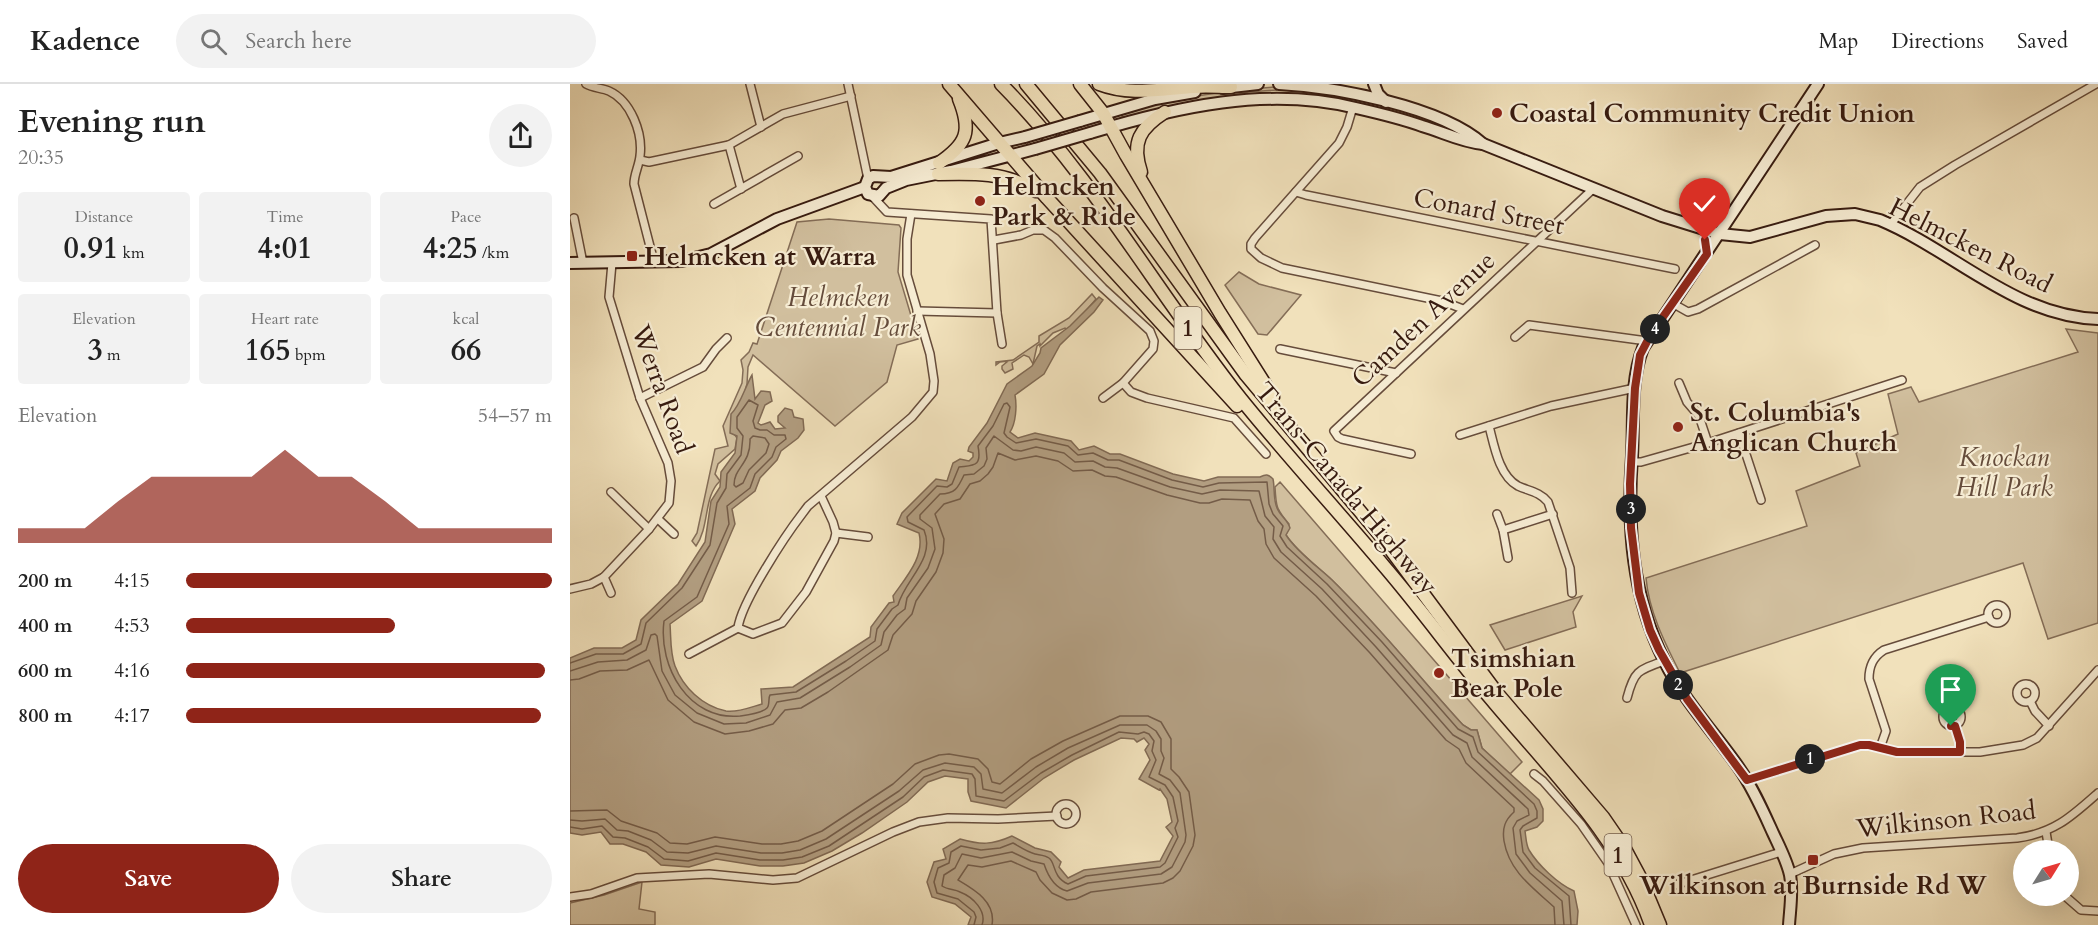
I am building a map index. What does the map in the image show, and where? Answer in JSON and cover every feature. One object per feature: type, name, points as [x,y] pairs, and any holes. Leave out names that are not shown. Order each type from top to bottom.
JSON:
[{"type":"highway","name":"Trans-Canada Highway","points":[[1001,84],[1076,171],[1241,398],[1384,565],[1473,677],[1603,833],[1625,867],[1640,896],[1651,925]]},
{"type":"highway","name":"Trans-Canada Highway","points":[[1026,84],[1100,173],[1246,375],[1365,517],[1497,693],[1614,832],[1640,877],[1660,925]]},
{"type":"highway","points":[[1080,84],[1104,113],[1110,127],[1220,313],[1268,389],[1344,484],[1365,517]]},
{"type":"highway","points":[[1099,84],[1124,91],[1146,92],[1193,87],[1230,87]]},
{"type":"highway","points":[[952,87],[1047,198],[1264,435],[1364,549],[1384,565]]},
{"type":"highway","points":[[938,168],[964,140],[966,127],[964,116],[952,87]]},
{"type":"highway","points":[[1159,208],[1138,162],[1137,145],[1146,126],[1165,112]]},
{"type":"highway","points":[[938,168],[1009,178],[1047,198]]},
{"type":"main road","name":"Helmcken Road","points":[[938,168],[999,142],[1155,99],[1258,84]]},
{"type":"main road","name":"Helmcken Road","points":[[1279,84],[1358,90],[1418,111],[1472,135],[1483,144],[1693,226],[1720,234],[1750,237],[1826,216],[1855,214],[1890,224],[2024,301],[2055,313],[2098,319]]},
{"type":"main road","points":[[1374,84],[1378,94],[1387,102]]},
{"type":"main road","points":[[1788,924],[1790,874],[1781,852],[1747,780],[1687,699],[1664,661],[1648,624],[1637,581],[1631,528],[1631,462],[1635,388],[1640,355],[1647,341],[1818,84]]},
{"type":"main road","points":[[1353,107],[1358,90]]},
{"type":"main road","name":"Helmcken Road","points":[[570,263],[682,261],[711,254],[777,219],[874,187],[891,177],[1010,155],[1165,112],[1225,102],[1290,98],[1353,107],[1424,126],[1468,143],[1483,144]]},
{"type":"main road","points":[[1731,217],[1735,229],[1750,237]]},
{"type":"main road","points":[[1693,226],[1705,240],[1707,254]]},
{"type":"street","points":[[586,84],[617,96],[630,110],[640,144],[640,160],[634,184],[654,262]]},
{"type":"street","points":[[750,84],[761,128]]},
{"type":"street","points":[[848,84],[874,187],[887,212],[992,219],[997,313],[1002,344]]},
{"type":"street","points":[[1890,224],[1920,187],[1954,165],[2096,84]]},
{"type":"street","points":[[640,160],[648,162],[729,145],[783,114],[850,96]]},
{"type":"street","points":[[1353,107],[1339,143],[1255,237],[1251,249],[1261,258],[1282,268],[1442,301],[1463,309]]},
{"type":"street","points":[[729,145],[741,189]]},
{"type":"street","points":[[714,204],[798,156]]},
{"type":"street","name":"Camden Avenue","points":[[1411,454],[1342,439],[1334,431],[1594,188]]},
{"type":"street","name":"Conard Street","points":[[1296,192],[1675,269]]},
{"type":"street","points":[[738,628],[739,618],[748,599],[808,506],[912,417],[933,392],[934,381],[930,354],[907,275],[907,239],[911,214]]},
{"type":"street","points":[[574,218],[583,263]]},
{"type":"street","points":[[994,240],[1021,235],[1033,230],[1044,230],[1055,238],[1102,288],[1150,331],[1154,341],[1153,349],[1123,383],[1103,398]]},
{"type":"street","points":[[1672,303],[1688,312],[1698,309],[1815,245]]},
{"type":"street","name":"Werra Road","points":[[570,589],[591,584],[604,577],[658,519],[669,502],[671,481],[668,463],[640,398],[609,297],[612,263]]},
{"type":"street","points":[[917,311],[997,313]]},
{"type":"street","points":[[1515,337],[1529,325],[1647,341]]},
{"type":"street","points":[[640,398],[703,367],[727,338]]},
{"type":"street","points":[[1280,349],[1396,373]]},
{"type":"street","points":[[1631,462],[1641,462],[1708,443],[1902,380]]},
{"type":"street","points":[[1123,383],[1131,392],[1147,398],[1234,418],[1266,454]]},
{"type":"street","points":[[1679,383],[1687,402],[1699,416],[1708,443]]},
{"type":"street","points":[[1460,435],[1551,406],[1635,388]]},
{"type":"street","points":[[1489,426],[1495,449],[1510,480],[1521,488],[1545,498],[1553,514],[1570,568],[1572,593]]},
{"type":"street","points":[[1739,433],[1761,500]]},
{"type":"street","points":[[611,492],[649,529]]},
{"type":"street","points":[[689,654],[738,628],[753,634],[774,627],[788,617],[806,592],[834,541],[836,533],[821,496]]},
{"type":"street","points":[[1497,514],[1503,530],[1508,558]]},
{"type":"street","points":[[1503,530],[1553,514]]},
{"type":"street","points":[[658,519],[674,534]]},
{"type":"street","points":[[836,533],[868,537]]},
{"type":"street","points":[[604,577],[611,593]]},
{"type":"street","points":[[1880,748],[1886,731],[1869,679],[1870,665],[1877,654],[1989,617]]},
{"type":"street","points":[[1627,698],[1635,674],[1664,661]]},
{"type":"street","points":[[1747,780],[1849,747],[1869,745],[1897,752],[1980,752],[2023,745],[2037,738],[2098,670]]},
{"type":"street","points":[[2030,701],[2035,711],[2049,726]]},
{"type":"street","points":[[1955,726],[1960,742],[1960,752]]},
{"type":"street","points":[[1534,774],[1581,824],[1608,863],[1636,925]]},
{"type":"street","name":"Wilkinson Road","points":[[1790,874],[1844,851],[1884,846],[2017,838],[2046,832],[2062,824],[2098,793]]},
{"type":"street","points":[[570,897],[591,894],[636,878],[709,874],[773,880],[797,878],[884,836],[919,822],[948,818],[998,819],[1057,816]]},
{"type":"street","points":[[2046,832],[2047,840]]},
{"type":"street","points":[[1675,885],[1781,852]]},
{"type":"street","points":[[2076,906],[2081,910],[2098,911]]},
{"type":"green space","points":[[1276,87],[1276,90],[1248,92],[1123,119],[1121,113],[1198,96]]},
{"type":"green space","name":"Helmcken Centennial Park","points":[[829,219],[899,225],[901,228],[898,272],[918,339],[897,345],[887,382],[835,426],[753,355],[748,367],[747,384],[733,432],[737,438],[735,449],[718,464],[715,474],[720,481],[711,495],[703,530],[696,546],[692,541],[697,533],[715,449],[728,446],[723,426],[742,383],[741,360],[749,352],[753,343],[757,344],[797,222]]},
{"type":"green space","points":[[1239,272],[1259,284],[1301,295],[1267,335],[1258,334],[1225,285]]},
{"type":"green space","points":[[1092,294],[1096,299],[1069,331],[1065,328],[1053,333],[1040,346],[1040,344],[1037,346],[1033,364],[1029,357],[1024,355],[1012,363],[1013,369],[1005,373],[1002,366],[1008,361],[996,365],[996,362],[1013,360],[1039,342],[1039,336],[1069,318]]},
{"type":"green space","name":"Knockan Hill Park","points":[[2066,329],[2098,333],[2098,623],[2048,639],[2023,563],[1680,673],[1654,615],[1646,578],[1807,526],[1796,491],[1860,466],[1856,453],[1898,434],[1888,394],[1911,387],[1919,402],[2078,352]]},
{"type":"green space","points":[[1280,482],[1522,762],[1510,774],[1482,748],[1477,730],[1471,730],[1463,725],[1366,615],[1332,580],[1301,553],[1286,535],[1289,524],[1276,503],[1275,487]]},
{"type":"green space","points":[[1582,596],[1573,612],[1576,627],[1505,650],[1490,625]]},
{"type":"green space","points":[[642,882],[639,909],[655,912],[655,925],[570,925],[570,903],[604,895]]},
{"type":"water","points":[[1099,297],[1103,300],[1060,345],[1044,374],[1015,395],[1016,414],[1010,432],[1018,438],[1035,433],[1071,441],[1079,450],[1094,446],[1110,454],[1120,454],[1173,474],[1204,481],[1218,477],[1267,475],[1271,477],[1274,482],[1278,511],[1290,528],[1286,535],[1290,541],[1366,615],[1463,725],[1471,730],[1477,730],[1482,748],[1539,800],[1543,809],[1543,821],[1537,827],[1525,831],[1527,846],[1549,873],[1561,884],[1574,891],[1578,911],[1577,925],[968,925],[971,917],[955,904],[932,897],[927,882],[934,862],[946,859],[943,849],[960,839],[986,843],[1012,836],[1035,848],[1051,852],[1061,862],[1059,867],[1068,878],[1084,870],[1160,861],[1173,836],[1166,827],[1172,822],[1167,799],[1160,789],[1139,779],[1150,760],[1145,750],[1149,744],[1144,738],[1137,742],[1134,739],[1121,738],[1074,760],[1044,778],[1006,808],[971,801],[968,779],[945,776],[928,782],[907,802],[862,833],[832,851],[804,863],[760,866],[716,859],[689,867],[661,865],[646,852],[623,844],[610,844],[601,832],[582,835],[570,833],[570,658],[594,648],[622,648],[636,640],[641,620],[678,584],[705,542],[711,501],[720,487],[721,472],[735,453],[737,436],[730,433],[731,414],[752,375],[755,399],[761,391],[770,392],[772,401],[765,405],[758,423],[761,425],[770,422],[775,429],[785,428],[778,422],[778,416],[785,408],[792,410],[794,417],[803,419],[804,430],[798,438],[781,451],[777,460],[760,478],[755,491],[732,509],[735,524],[702,601],[670,624],[673,661],[683,681],[701,700],[726,711],[762,704],[761,689],[793,687],[870,637],[871,627],[889,603],[894,602],[893,596],[917,558],[919,533],[897,524],[902,513],[936,479],[947,481],[953,463],[960,459],[969,461],[973,457],[973,453],[968,451],[969,447],[987,423],[1007,384],[1032,366],[1041,348],[1070,326]]},
{"type":"place","name":"Coastal Community Credit Union","points":[[1497,113]]},
{"type":"place","name":"Helmcken Park & Ride","points":[[980,201]]},
{"type":"place","name":"Helmcken at Warra","points":[[632,256]]},
{"type":"place","name":"St. Columbia's Anglican Church","points":[[1678,427]]},
{"type":"place","name":"Tsimshian Bear Pole","points":[[1439,673]]},
{"type":"place","name":"Wilkinson at Burnside Rd W","points":[[1813,860]]},
{"type":"route","points":[[1705,240],[1707,254],[1651,334],[1640,355],[1637,367],[1630,496],[1631,528],[1639,593],[1650,630],[1664,661],[1687,699],[1747,780],[1860,745],[1869,745],[1890,752],[1960,752],[1958,732],[1955,726],[1951,726]]}]
